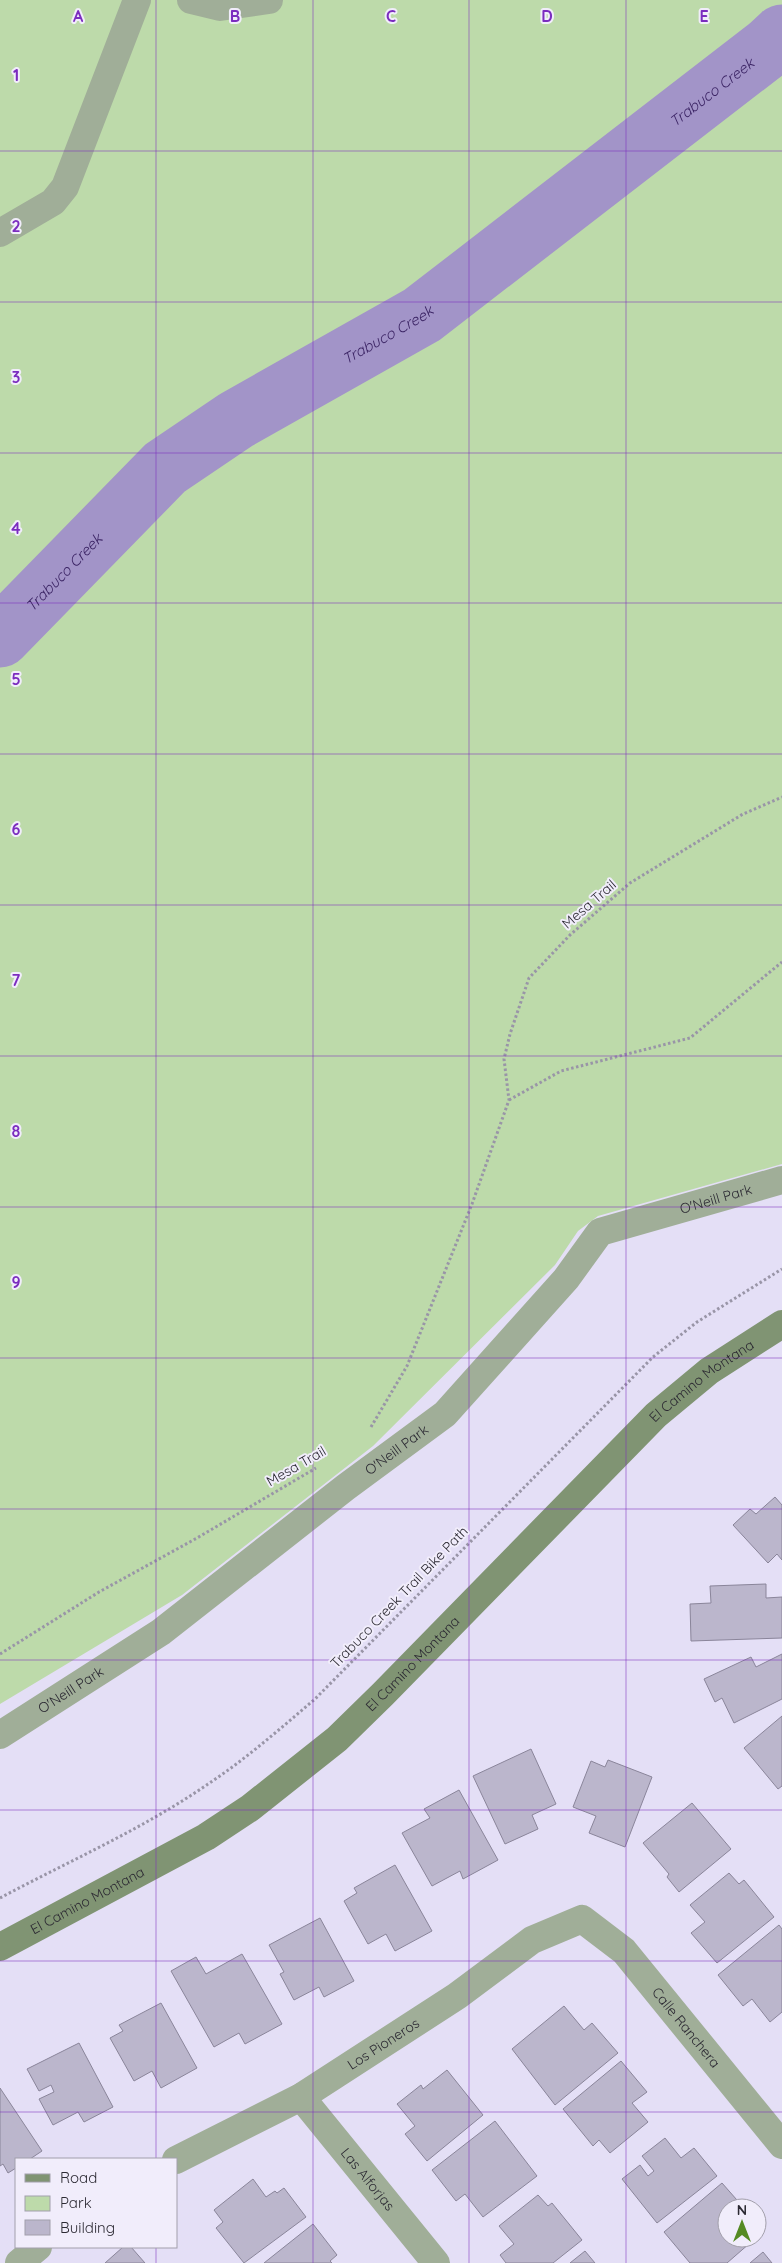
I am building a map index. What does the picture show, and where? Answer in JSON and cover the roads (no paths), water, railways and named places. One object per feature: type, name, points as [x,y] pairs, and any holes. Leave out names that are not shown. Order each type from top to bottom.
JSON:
[{"type":"street","points":[[0,233],[53,202],[65,187],[137,0]]},
{"type":"street","points":[[191,0],[220,7],[269,0]]},
{"type":"street","name":"O'Neill Park","points":[[0,1735],[161,1632],[346,1486],[445,1414],[566,1279],[600,1232],[782,1180]]},
{"type":"street","name":"El Camino Montana","points":[[0,1947],[206,1836],[250,1808],[292,1776],[337,1739],[383,1694],[656,1415],[710,1371],[782,1324]]},
{"type":"street","name":"Los Pioneros","points":[[178,2159],[301,2097],[457,1996],[532,1940],[582,1919]]},
{"type":"street","name":"Calle Ranchera","points":[[582,1919],[624,1951],[782,2145]]},
{"type":"street","name":"Las Alforjas","points":[[301,2097],[436,2263]]},
{"type":"street","points":[[19,2263],[37,2248]]},
{"type":"waterway","name":"Trabuco Creek","points":[[0,637],[165,468],[236,420],[422,315],[768,48],[782,35]]}]
